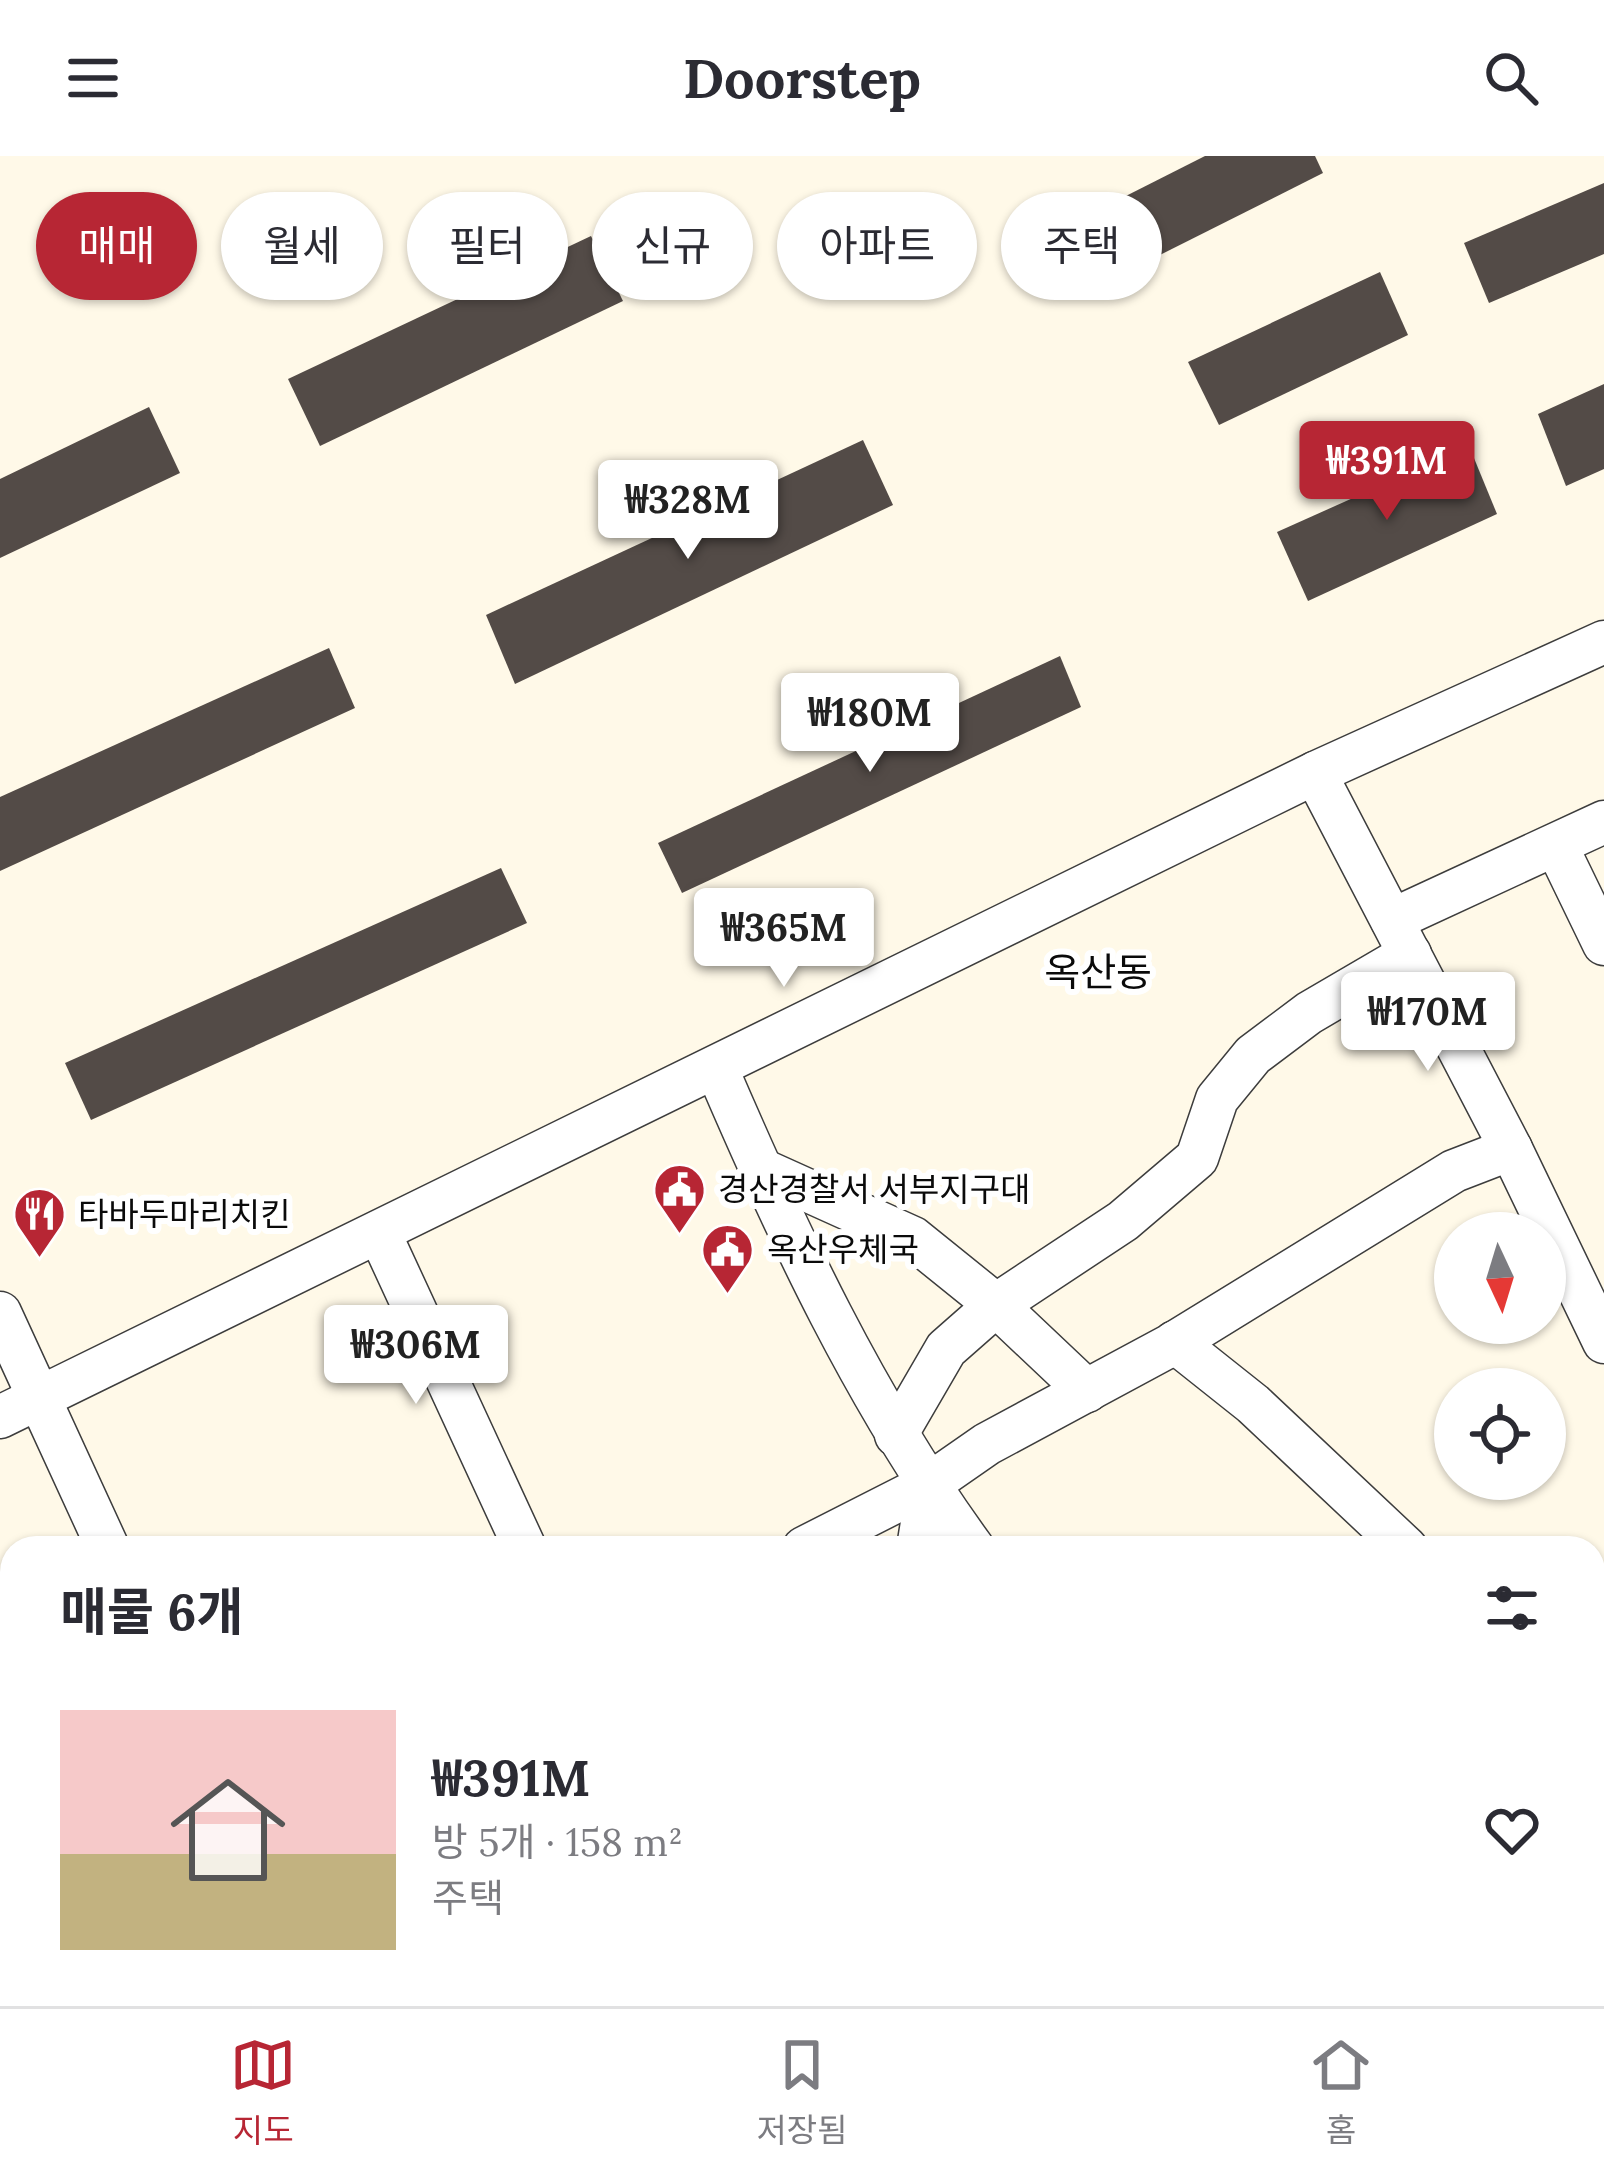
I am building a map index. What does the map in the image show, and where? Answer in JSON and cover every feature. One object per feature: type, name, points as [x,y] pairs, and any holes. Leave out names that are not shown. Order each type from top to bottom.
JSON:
[{"type":"street","points":[[0,1417],[1316,773],[1604,642]]},
{"type":"street","points":[[1316,773],[1511,1149],[1604,1342]]},
{"type":"street","points":[[896,1435],[946,1349],[996,1305],[1123,1221],[1197,1158],[1217,1099],[1253,1055],[1401,937],[1556,844],[1604,822]]},
{"type":"street","points":[[1556,844],[1604,944]]},
{"type":"street","points":[[716,1067],[805,1264],[896,1435],[965,1536]]},
{"type":"street","points":[[828,1536],[928,1485],[986,1444],[1175,1342],[1454,1172],[1511,1149]]},
{"type":"street","points":[[760,1169],[913,1238],[996,1305],[1087,1391]]},
{"type":"street","points":[[379,1232],[519,1536]]},
{"type":"street","points":[[0,1313],[102,1536]]},
{"type":"street","points":[[1175,1342],[1253,1404],[1393,1536]]},
{"type":"street","points":[[920,1536],[928,1485]]},
{"type":"building","points":[[1205,156],[1315,156],[1323,173],[1162,254],[1162,192],[1134,192]]},
{"type":"building","points":[[1604,183],[1604,254],[1489,303],[1464,243]]},
{"type":"building","points":[[591,236],[592,300],[623,301],[320,446],[288,379],[455,300],[568,300],[568,247]]},
{"type":"building","points":[[1380,272],[1408,335],[1219,425],[1188,362]]},
{"type":"building","points":[[1604,384],[1604,469],[1566,486],[1538,414]]},
{"type":"building","points":[[149,407],[180,473],[0,558],[0,479]]},
{"type":"building","points":[[863,440],[893,505],[515,684],[486,615]]},
{"type":"building","points":[[1469,446],[1497,514],[1308,601],[1277,532]]},
{"type":"building","points":[[329,648],[355,708],[0,871],[0,797]]},
{"type":"building","points":[[1060,656],[1081,707],[682,893],[658,843]]},
{"type":"building","points":[[501,868],[527,923],[91,1120],[65,1063]]},
{"type":"place","name":"경산경찰서 서부지구대","points":[[679,1235]]},
{"type":"place","name":"타바두마리치킨","points":[[39,1260]]},
{"type":"place","name":"옥산우체국","points":[[728,1295]]},
{"type":"district","name":"옥산동","points":[[1098,972]]}]
